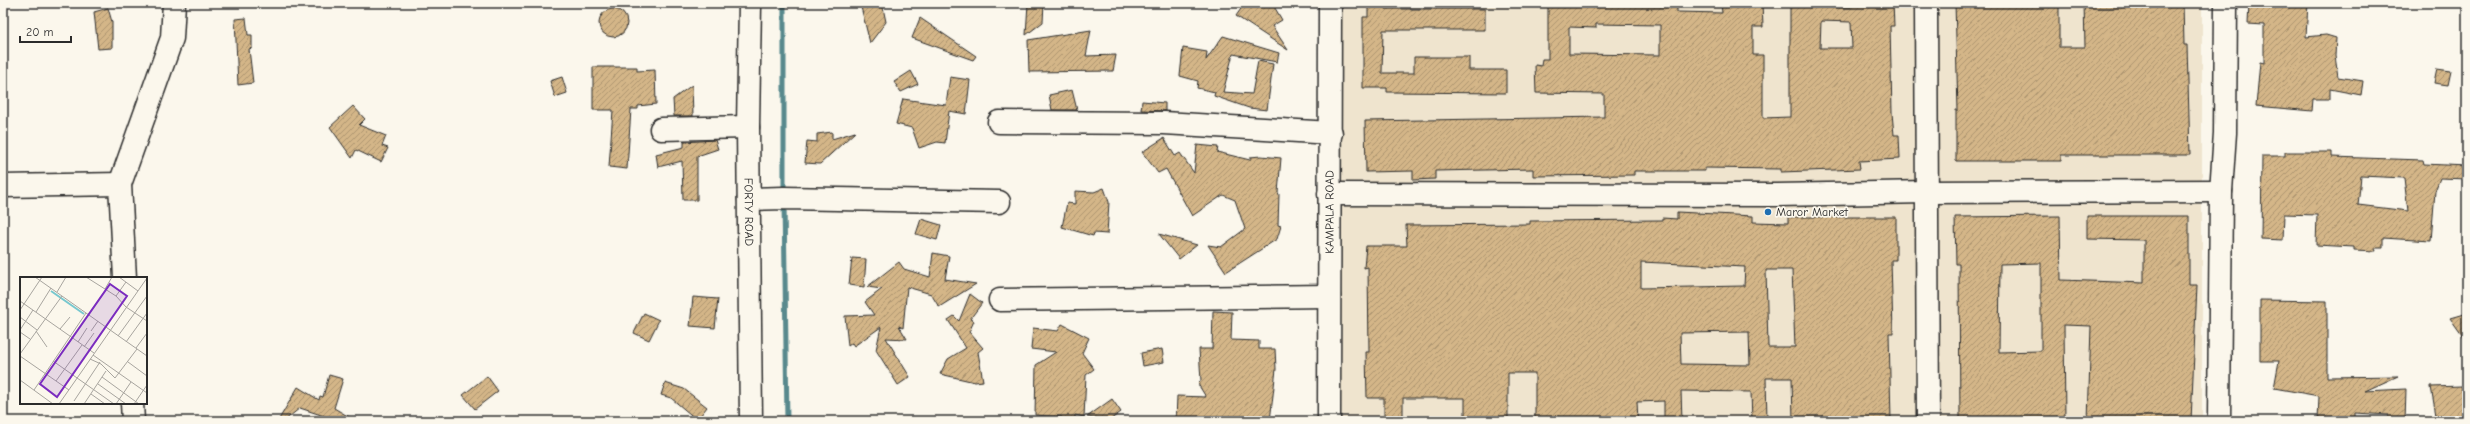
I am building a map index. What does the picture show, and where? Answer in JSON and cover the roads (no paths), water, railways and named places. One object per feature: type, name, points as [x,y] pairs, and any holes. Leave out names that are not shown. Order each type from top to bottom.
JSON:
[{"type":"street","points":[[125,277],[120,184],[172,38],[174,3]]},
{"type":"street","name":"FORTY ROAD","points":[[750,3],[748,127],[752,421]]},
{"type":"street","name":"KAMPALA ROAD","points":[[1329,421],[1329,194],[1331,133],[1330,3]]},
{"type":"street","points":[[1926,3],[1928,421]]},
{"type":"street","points":[[2219,421],[2221,191],[2225,133],[2226,3]]},
{"type":"street","points":[[999,122],[1164,123],[1331,133]]},
{"type":"street","points":[[661,129],[748,127]]},
{"type":"street","points":[[3,186],[120,184]]},
{"type":"street","points":[[1329,194],[1778,194],[2221,191]]},
{"type":"street","points":[[749,199],[999,202]]},
{"type":"street","points":[[1000,300],[1329,296]]},
{"type":"street","points":[[132,404],[133,421]]},
{"type":"waterway","points":[[784,3],[784,192]]},
{"type":"waterway","points":[[784,202],[787,421]]},
{"type":"place","name":"Maror Market","points":[[1768,212]]}]
